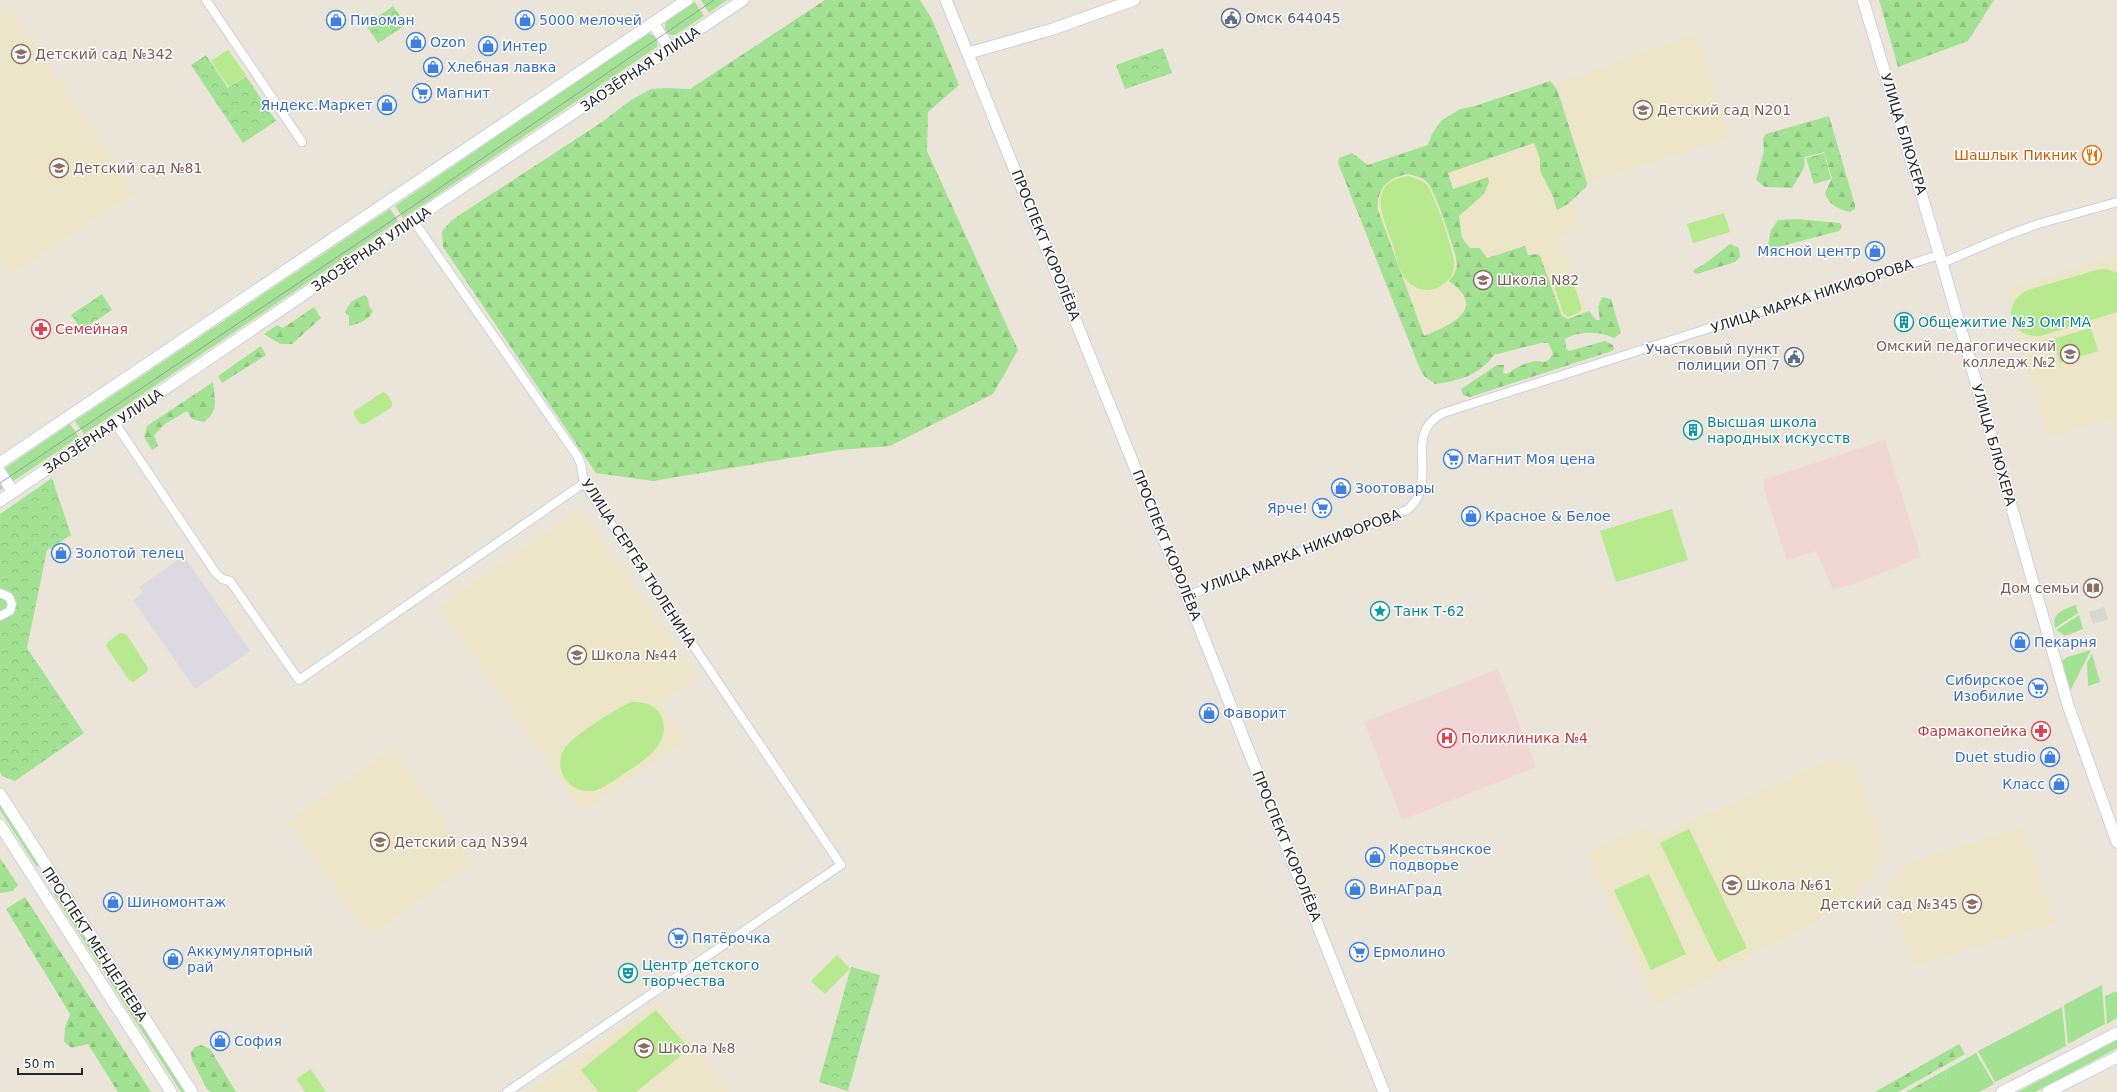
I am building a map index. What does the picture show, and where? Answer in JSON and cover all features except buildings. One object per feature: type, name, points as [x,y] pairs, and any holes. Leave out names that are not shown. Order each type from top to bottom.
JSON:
[{"type":"main road","name":"ЗАОЗЁРНАЯ УЛИЦА","points":[[0,463],[687,0]]},
{"type":"main road","name":"ЗАОЗЁРНАЯ УЛИЦА","points":[[0,501],[413,220],[743,0]]},
{"type":"main road","name":"ПРОСПЕКТ КОРОЛЁВА","points":[[946,0],[1187,596],[1384,1092]]},
{"type":"main road","points":[[968,53],[1053,29],[1134,0]]},
{"type":"main road","name":"УЛИЦА БЛЮХЕРА","points":[[1863,0],[1941,259],[2068,705],[2117,842]]},
{"type":"main road","points":[[653,23],[670,49]]},
{"type":"main road","points":[[0,472],[13,492]]},
{"type":"main road","name":"ПРОСПЕКТ МЕНДЕЛЕЕВА","points":[[0,794],[192,1092]]},
{"type":"main road","name":"ПРОСПЕКТ МЕНДЕЛЕЕВА","points":[[0,825],[171,1092]]},
{"type":"main road","points":[[36,882],[50,873]]},
{"type":"main road","points":[[2002,1092],[2117,1033]]},
{"type":"main road","points":[[2048,1092],[2117,1057]]},
{"type":"street","points":[[206,0],[302,142]]},
{"type":"street","name":"УЛИЦА МАРКА НИКИФОРОВА","points":[[1187,596],[1407,510],[1415,502],[1424,480],[1421,448],[1424,436],[1432,420],[1443,413],[1941,259],[2038,224],[2117,202]]},
{"type":"street","name":"УЛИЦА СЕРГЕЯ ТЮЛЕНИНА","points":[[413,220],[578,457],[584,483],[841,865],[507,1092]]},
{"type":"street","points":[[114,423],[215,572],[222,579],[230,581],[299,680],[584,483]]},
{"type":"street","points":[[0,593],[9,597],[12,604],[10,611],[0,616]]},
{"type":"shaded area","name":"Детский сад №81","points":[[8,6],[135,192],[11,275],[0,258],[0,11]]},
{"type":"shaded area","name":"Детский сад N201","points":[[1697,33],[1730,138],[1588,182],[1557,83]]},
{"type":"shaded area","name":"Школа N82","points":[[1546,105],[1581,228],[1559,236],[1590,324],[1425,369],[1352,169]]},
{"type":"shaded area","name":"Омский педагогический колледж №2","points":[[2117,255],[2117,428],[2114,419],[2048,437],[2005,289]]},
{"type":"shaded area","points":[[1885,440],[1921,557],[1858,583],[1833,590],[1816,551],[1787,560],[1764,489],[1763,480]]},
{"type":"shaded area","name":"Школа №44","points":[[580,509],[697,677],[660,703],[686,740],[582,812],[439,607]]},
{"type":"shaded area","points":[[184,556],[250,651],[195,689],[133,600],[143,593],[139,587]]},
{"type":"shaded area","points":[[2104,607],[2108,619],[2093,624],[2089,612]]},
{"type":"shaded area","name":"Поликлиника №4","points":[[1498,669],[1536,767],[1402,820],[1364,722]]},
{"type":"shaded area","name":"Детский сад N394","points":[[393,748],[473,863],[368,936],[288,821]]},
{"type":"shaded area","name":"Школа №61","points":[[1843,760],[1851,762],[1888,852],[1871,877],[1855,893],[1814,923],[1656,1006],[1586,852],[1649,825],[1655,837],[1827,762]]},
{"type":"shaded area","name":"Детский сад №345","points":[[2025,827],[2055,924],[1913,966],[1888,883],[1911,861]]},
{"type":"shaded area","name":"Школа №8","points":[[657,1003],[732,1092],[528,1092]]},
{"type":"green space","points":[[701,0],[727,0],[709,13]]},
{"type":"green space","points":[[825,0],[920,0],[932,19],[959,85],[928,112],[927,151],[1018,350],[993,394],[890,446],[839,450],[653,481],[596,473],[443,247],[442,231],[452,220],[602,122],[631,100],[651,89],[690,89]]},
{"type":"green space","points":[[1879,0],[1994,0],[1968,41],[1898,67]]},
{"type":"green space","points":[[695,2],[704,16],[675,35],[670,35],[665,29],[666,21]]},
{"type":"green space","points":[[393,6],[406,25],[378,43],[366,25]]},
{"type":"green space","points":[[648,33],[655,36],[657,39],[657,47],[403,218],[395,206]]},
{"type":"green space","points":[[1163,48],[1172,73],[1125,89],[1116,65]]},
{"type":"green space","points":[[228,50],[246,75],[229,87],[211,61]]},
{"type":"green space","points":[[206,55],[228,88],[246,76],[276,121],[243,143],[191,65]]},
{"type":"green space","points":[[1550,81],[1557,89],[1587,183],[1586,187],[1568,204],[1557,210],[1552,194],[1540,171],[1540,159],[1534,143],[1448,173],[1453,189],[1488,177],[1489,182],[1484,194],[1459,216],[1462,238],[1470,248],[1480,248],[1487,258],[1525,246],[1528,255],[1538,254],[1540,256],[1562,316],[1568,319],[1589,311],[1596,320],[1600,320],[1598,307],[1602,297],[1611,299],[1621,333],[1614,338],[1596,333],[1583,333],[1571,336],[1565,339],[1566,348],[1569,351],[1605,341],[1613,345],[1614,349],[1612,351],[1470,397],[1463,395],[1461,389],[1497,365],[1504,365],[1503,373],[1507,374],[1528,363],[1535,361],[1544,362],[1549,360],[1553,353],[1548,343],[1541,343],[1494,355],[1482,368],[1460,379],[1435,384],[1424,376],[1338,163],[1339,158],[1352,153],[1368,165],[1428,145],[1432,134],[1441,121],[1460,109],[1475,106]],"holes":[[[1408,174],[1426,181],[1431,188],[1450,236],[1456,259],[1456,269],[1449,281],[1460,291],[1465,300],[1466,308],[1454,321],[1424,336],[1378,210],[1379,196],[1385,185],[1395,178]]]},
{"type":"green space","points":[[1829,116],[1855,205],[1855,209],[1850,212],[1834,206],[1826,197],[1825,193],[1832,178],[1824,152],[1805,157],[1804,168],[1792,188],[1765,187],[1756,180],[1764,151],[1763,138],[1766,134]]},
{"type":"green space","points":[[1824,153],[1831,179],[1814,184],[1806,158]]},
{"type":"green space","points":[[1408,176],[1423,182],[1430,190],[1452,250],[1454,266],[1450,278],[1442,285],[1431,290],[1415,287],[1408,282],[1402,274],[1382,213],[1382,193],[1386,186],[1395,180]]},
{"type":"green space","points":[[390,209],[398,221],[84,434],[75,421]]},
{"type":"green space","points":[[1724,213],[1730,232],[1693,243],[1687,224]]},
{"type":"green space","points":[[1797,219],[1840,223],[1842,227],[1839,231],[1767,250],[1771,230],[1778,220]]},
{"type":"green space","points":[[1730,244],[1739,248],[1740,257],[1735,262],[1697,274],[1693,272],[1695,269],[1703,265]]},
{"type":"green space","points":[[2106,269],[2117,273],[2117,312],[2041,336],[2030,335],[2022,332],[2016,326],[2012,319],[2011,312],[2013,304],[2019,296],[2028,290],[2097,270]]},
{"type":"green space","points":[[1568,278],[1573,282],[1582,309],[1578,313],[1568,317],[1563,313],[1554,286],[1558,282]]},
{"type":"green space","points":[[102,294],[112,310],[82,330],[71,315]]},
{"type":"green space","points":[[364,295],[368,298],[369,306],[373,311],[360,323],[349,326],[349,316],[345,312],[351,302]]},
{"type":"green space","points":[[314,307],[321,318],[292,344],[280,344],[264,334],[277,325],[283,328]]},
{"type":"green space","points":[[2091,328],[2098,351],[2060,363],[2053,339]]},
{"type":"green space","points":[[261,346],[266,355],[222,383],[218,376]]},
{"type":"green space","points":[[213,382],[215,404],[209,418],[204,422],[192,419],[187,411],[165,424],[154,435],[158,446],[152,450],[144,437],[147,426]]},
{"type":"green space","points":[[383,392],[386,393],[392,402],[392,407],[365,424],[360,424],[354,415],[354,411]]},
{"type":"green space","points":[[70,424],[79,437],[0,490],[0,472]]},
{"type":"green space","points":[[52,478],[71,535],[47,550],[27,648],[84,733],[15,781],[2,776],[0,772],[0,514]]},
{"type":"green space","points":[[1672,509],[1688,560],[1616,582],[1600,531]]},
{"type":"green space","points":[[2076,605],[2078,613],[2055,628],[2054,623],[2057,615],[2063,610]]},
{"type":"green space","points":[[2079,615],[2083,629],[2065,636],[2056,630]]},
{"type":"green space","points":[[120,633],[126,634],[148,668],[147,672],[133,682],[129,680],[106,646],[108,642]]},
{"type":"green space","points":[[2091,650],[2069,693],[2062,661],[2067,657]]},
{"type":"green space","points":[[2092,654],[2100,682],[2088,686],[2087,663]]},
{"type":"green space","points":[[631,702],[649,704],[659,712],[664,727],[662,738],[657,747],[640,763],[598,790],[585,791],[577,789],[571,785],[565,779],[560,765],[564,749],[575,737],[605,716]]},
{"type":"green space","points":[[0,799],[40,863],[40,866],[36,866],[0,810]]},
{"type":"green space","points":[[1689,829],[1747,948],[1718,962],[1660,843]]},
{"type":"green space","points":[[0,858],[18,885],[13,891],[0,893]]},
{"type":"green space","points":[[1649,874],[1686,954],[1651,970],[1614,890]]},
{"type":"green space","points":[[54,888],[188,1092],[181,1092],[53,893]]},
{"type":"green space","points":[[25,897],[151,1092],[118,1092],[88,1044],[72,1048],[64,1042],[65,1028],[70,1014],[6,909]]},
{"type":"green space","points":[[837,955],[850,969],[825,994],[811,981]]},
{"type":"green space","points":[[851,967],[880,975],[848,1091],[819,1082]]},
{"type":"green space","points":[[2102,985],[2105,1024],[2068,1044],[2064,1005]]},
{"type":"green space","points":[[2117,991],[2117,1018],[2107,1024],[2105,996]]},
{"type":"green space","points":[[2062,1007],[2066,1046],[1995,1082],[1978,1051]]},
{"type":"green space","points":[[656,1010],[689,1049],[636,1092],[599,1092],[581,1070]]},
{"type":"green space","points":[[2117,1040],[2117,1048],[2035,1092],[2018,1092]]},
{"type":"green space","points":[[1959,1044],[1965,1054],[1898,1092],[1875,1092]]},
{"type":"green space","points":[[201,1045],[210,1049],[236,1092],[211,1092],[207,1089],[192,1060],[191,1052],[195,1047]]},
{"type":"green space","points":[[1976,1053],[1994,1084],[1979,1092],[1922,1092],[1945,1080],[1947,1069]]},
{"type":"green space","points":[[311,1069],[326,1092],[305,1092],[296,1079]]},
{"type":"green space","points":[[1947,1069],[1945,1080],[1922,1092],[1906,1092]]},
{"type":"tram line","points":[[0,483],[397,217],[714,0]]},
{"type":"place","name":"Омск 644045","points":[[1231,18]]},
{"type":"place","name":"Пивоман","points":[[336,20]]},
{"type":"place","name":"5000 мелочей","points":[[525,20]]},
{"type":"place","name":"Ozon","points":[[416,42]]},
{"type":"place","name":"Интер","points":[[488,46]]},
{"type":"place","name":"Детский сад №342","points":[[21,54]]},
{"type":"place","name":"Хлебная лавка","points":[[433,67]]},
{"type":"place","name":"Магнит","points":[[422,93]]},
{"type":"place","name":"Яндекс.Маркет","points":[[387,105]]},
{"type":"place","name":"Детский сад N201","points":[[1643,110]]},
{"type":"place","name":"Шашлык Пикник","points":[[2092,155]]},
{"type":"place","name":"Детский сад №81","points":[[59,168]]},
{"type":"place","name":"Мясной центр","points":[[1875,251]]},
{"type":"place","name":"Школа N82","points":[[1483,280]]},
{"type":"place","name":"Общежитие №3 ОмГМА","points":[[1904,322]]},
{"type":"place","name":"Семейная","points":[[41,329]]},
{"type":"place","name":"Омский педагогический колледж №2","points":[[2070,354]]},
{"type":"place","name":"Участковый пункт полиции ОП 7","points":[[1794,357]]},
{"type":"place","name":"Высшая школа народных искусств","points":[[1693,430]]},
{"type":"place","name":"Магнит Моя цена","points":[[1453,459]]},
{"type":"place","name":"Зоотовары","points":[[1341,488]]},
{"type":"place","name":"Ярче!","points":[[1322,508]]},
{"type":"place","name":"Красное & Белое","points":[[1471,516]]},
{"type":"place","name":"Золотой телец","points":[[61,553]]},
{"type":"place","name":"Дом семьи","points":[[2093,588]]},
{"type":"place","name":"Танк Т-62","points":[[1380,611]]},
{"type":"place","name":"Пекарня","points":[[2020,642]]},
{"type":"place","name":"Школа №44","points":[[577,655]]},
{"type":"place","name":"Сибирское Изобилие","points":[[2038,688]]},
{"type":"place","name":"Фаворит","points":[[1209,713]]},
{"type":"place","name":"Фармакопейка","points":[[2041,731]]},
{"type":"place","name":"Поликлиника №4","points":[[1447,738]]},
{"type":"place","name":"Duet studio","points":[[2050,757]]},
{"type":"place","name":"Класс","points":[[2059,784]]},
{"type":"place","name":"Детский сад N394","points":[[380,842]]},
{"type":"place","name":"Крестьянское подворье","points":[[1375,857]]},
{"type":"place","name":"Школа №61","points":[[1732,885]]},
{"type":"place","name":"ВинАГрад","points":[[1355,889]]},
{"type":"place","name":"Шиномонтаж","points":[[113,902]]},
{"type":"place","name":"Детский сад №345","points":[[1972,904]]},
{"type":"place","name":"Пятёрочка","points":[[678,938]]},
{"type":"place","name":"Ермолино","points":[[1359,952]]},
{"type":"place","name":"Аккумуляторный рай","points":[[173,959]]},
{"type":"place","name":"Центр детского творчества","points":[[628,973]]},
{"type":"place","name":"София","points":[[220,1041]]},
{"type":"place","name":"Школа №8","points":[[644,1048]]}]
